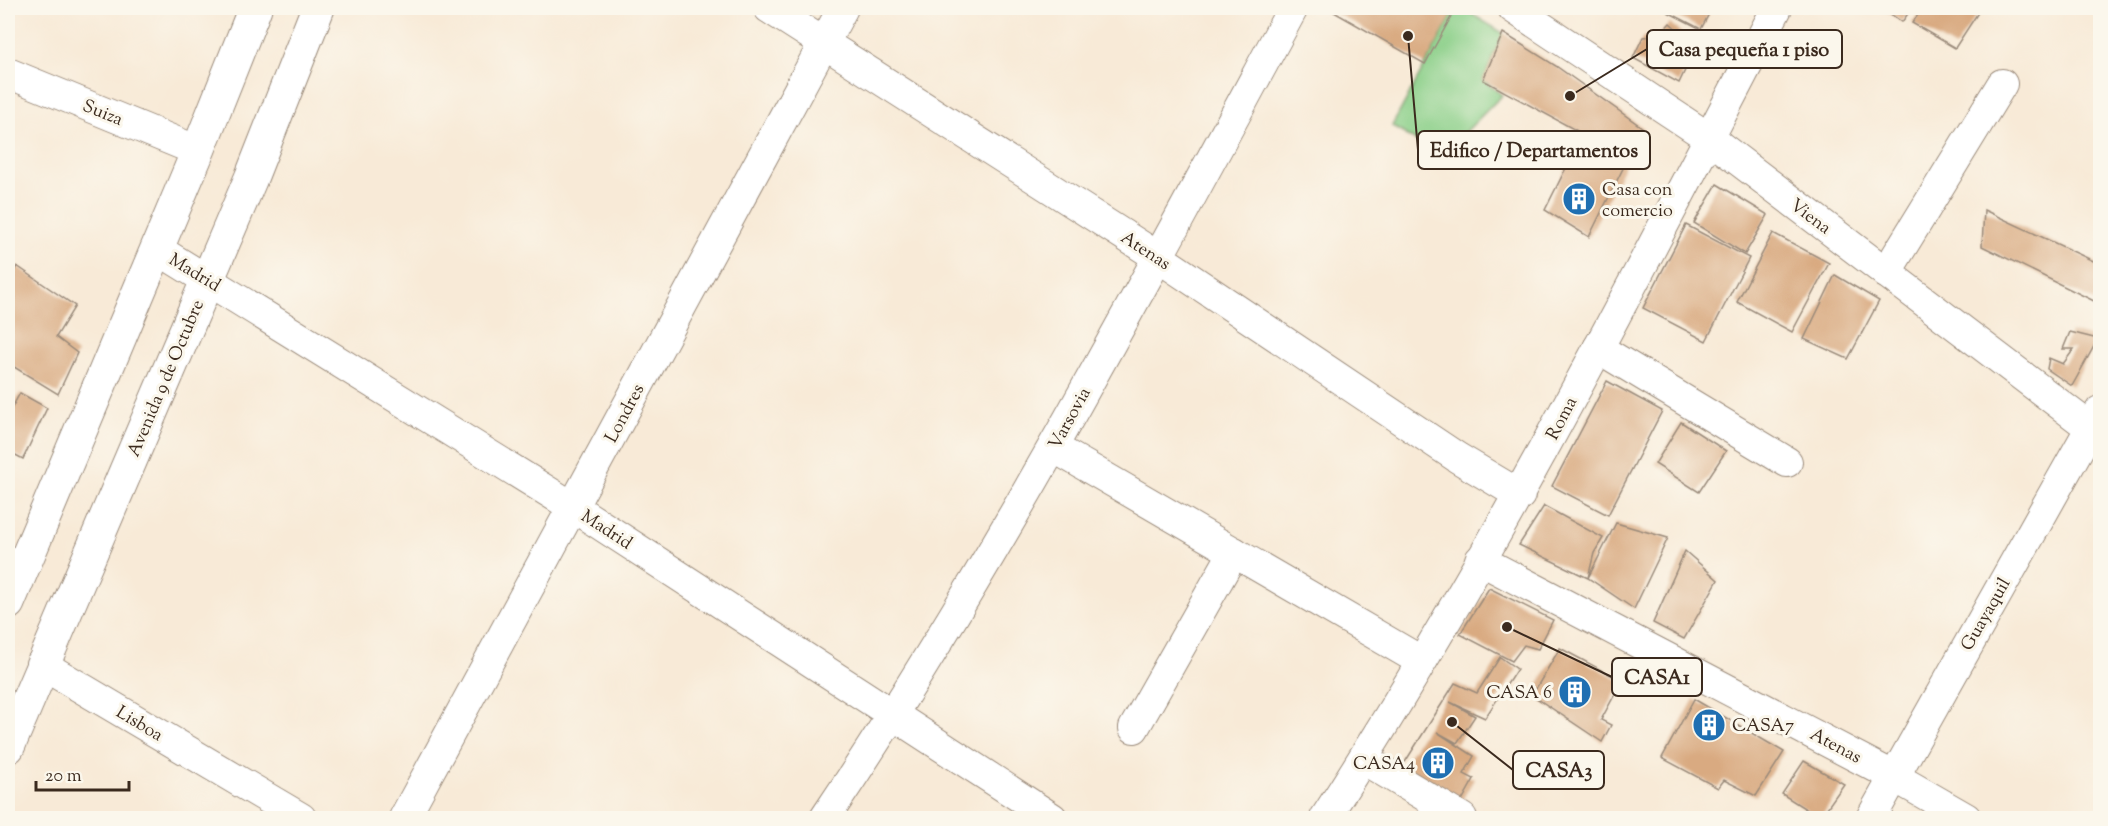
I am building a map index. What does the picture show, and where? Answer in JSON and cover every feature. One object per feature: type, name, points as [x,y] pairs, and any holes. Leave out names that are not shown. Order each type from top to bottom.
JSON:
[{"type":"main road","points":[[8,603],[198,151],[255,8]]},
{"type":"main road","name":"Avenida 9 de Octubre","points":[[8,747],[41,663],[251,178],[318,8]]},
{"type":"street","name":"Atenas","points":[[770,8],[1158,257],[1458,458],[1520,495]]},
{"type":"street","name":"Londres","points":[[404,819],[843,8]]},
{"type":"street","name":"Varsovia","points":[[825,819],[894,717],[1053,447],[1293,8]]},
{"type":"street","name":"Viena","points":[[1514,8],[1709,138],[1886,273],[2097,425]]},
{"type":"street","name":"Roma","points":[[1325,819],[1520,495],[1777,8]]},
{"type":"street","name":"Suiza","points":[[8,73],[198,151]]},
{"type":"street","points":[[1886,273],[2002,84]]},
{"type":"street","name":"Madrid","points":[[157,249],[573,507],[1052,819]]},
{"type":"street","points":[[1598,348],[1787,462]]},
{"type":"street","name":"Guayaquil","points":[[1871,819],[1893,776],[2097,425]]},
{"type":"street","points":[[1053,447],[1421,661]]},
{"type":"street","points":[[1134,728],[1234,552]]},
{"type":"street","name":"Atenas","points":[[1480,560],[1893,776],[1966,819]]},
{"type":"street","name":"Lisboa","points":[[41,663],[301,819]]},
{"type":"street","points":[[1363,759],[1461,819]]},
{"type":"green space","points":[[1456,8],[1462,8],[1503,33],[1483,80],[1502,95],[1441,157],[1392,126]]},
{"type":"building","points":[[1327,8],[1456,8],[1425,64]]},
{"type":"building","points":[[1660,8],[1712,8],[1701,29]]},
{"type":"building","points":[[1882,8],[1912,8],[1902,22]]},
{"type":"building","points":[[1923,8],[1981,8],[1955,48],[1912,23]]},
{"type":"building","points":[[1670,23],[1696,47],[1679,83],[1633,58],[1643,37],[1658,36]]},
{"type":"building","points":[[1503,33],[1556,66],[1643,128],[1589,237],[1545,210],[1583,134],[1483,80]]},
{"type":"building","points":[[1717,184],[1768,215],[1745,254],[1694,223]]},
{"type":"building","points":[[1984,210],[2100,264],[2098,303],[1982,246]]},
{"type":"building","points":[[1686,225],[1749,258],[1706,341],[1643,308]]},
{"type":"building","points":[[1773,233],[1829,263],[1792,332],[1737,302]]},
{"type":"building","points":[[17,266],[75,306],[56,337],[77,353],[58,394],[11,365],[8,370],[8,281]]},
{"type":"building","points":[[1835,275],[1879,301],[1848,359],[1804,339]]},
{"type":"building","points":[[2070,332],[2098,339],[2072,386],[2047,369],[2049,358],[2063,364],[2074,349],[2063,349]]},
{"type":"building","points":[[1607,381],[1662,411],[1608,515],[1552,486]]},
{"type":"building","points":[[20,393],[47,408],[23,459],[8,451],[8,415]]},
{"type":"building","points":[[1681,422],[1726,451],[1699,492],[1655,464]]},
{"type":"building","points":[[1544,506],[1603,538],[1594,553],[1588,578],[1519,545]]},
{"type":"building","points":[[1616,523],[1668,538],[1634,609],[1588,578]]},
{"type":"building","points":[[1685,551],[1718,580],[1684,639],[1653,623]]},
{"type":"building","points":[[1489,588],[1553,620],[1538,649],[1524,645],[1512,661],[1460,634]]},
{"type":"building","name":"CASA 6","points":[[1560,648],[1622,681],[1601,720],[1611,725],[1602,742],[1532,695]]},
{"type":"building","points":[[1500,657],[1517,669],[1485,718],[1450,702],[1475,716],[1457,743],[1437,732],[1474,756],[1464,774],[1474,779],[1460,804],[1400,770],[1455,683],[1477,693]]},
{"type":"building","name":"CASA7","points":[[1694,699],[1784,752],[1756,796],[1724,780],[1718,788],[1662,758]]},
{"type":"building","points":[[1804,761],[1844,784],[1820,818],[1782,794]]},
{"type":"place","name":"Edifico / Departamentos","points":[[1408,36]]},
{"type":"place","name":"Casa pequeña 1 piso","points":[[1570,96]]},
{"type":"place","name":"Casa con comercio","points":[[1579,199]]},
{"type":"place","name":"CASA1","points":[[1507,627]]},
{"type":"place","name":"CASA 6","points":[[1575,692]]},
{"type":"place","name":"CASA3","points":[[1452,722]]},
{"type":"place","name":"CASA7","points":[[1709,725]]},
{"type":"place","name":"CASA4","points":[[1438,763]]}]
